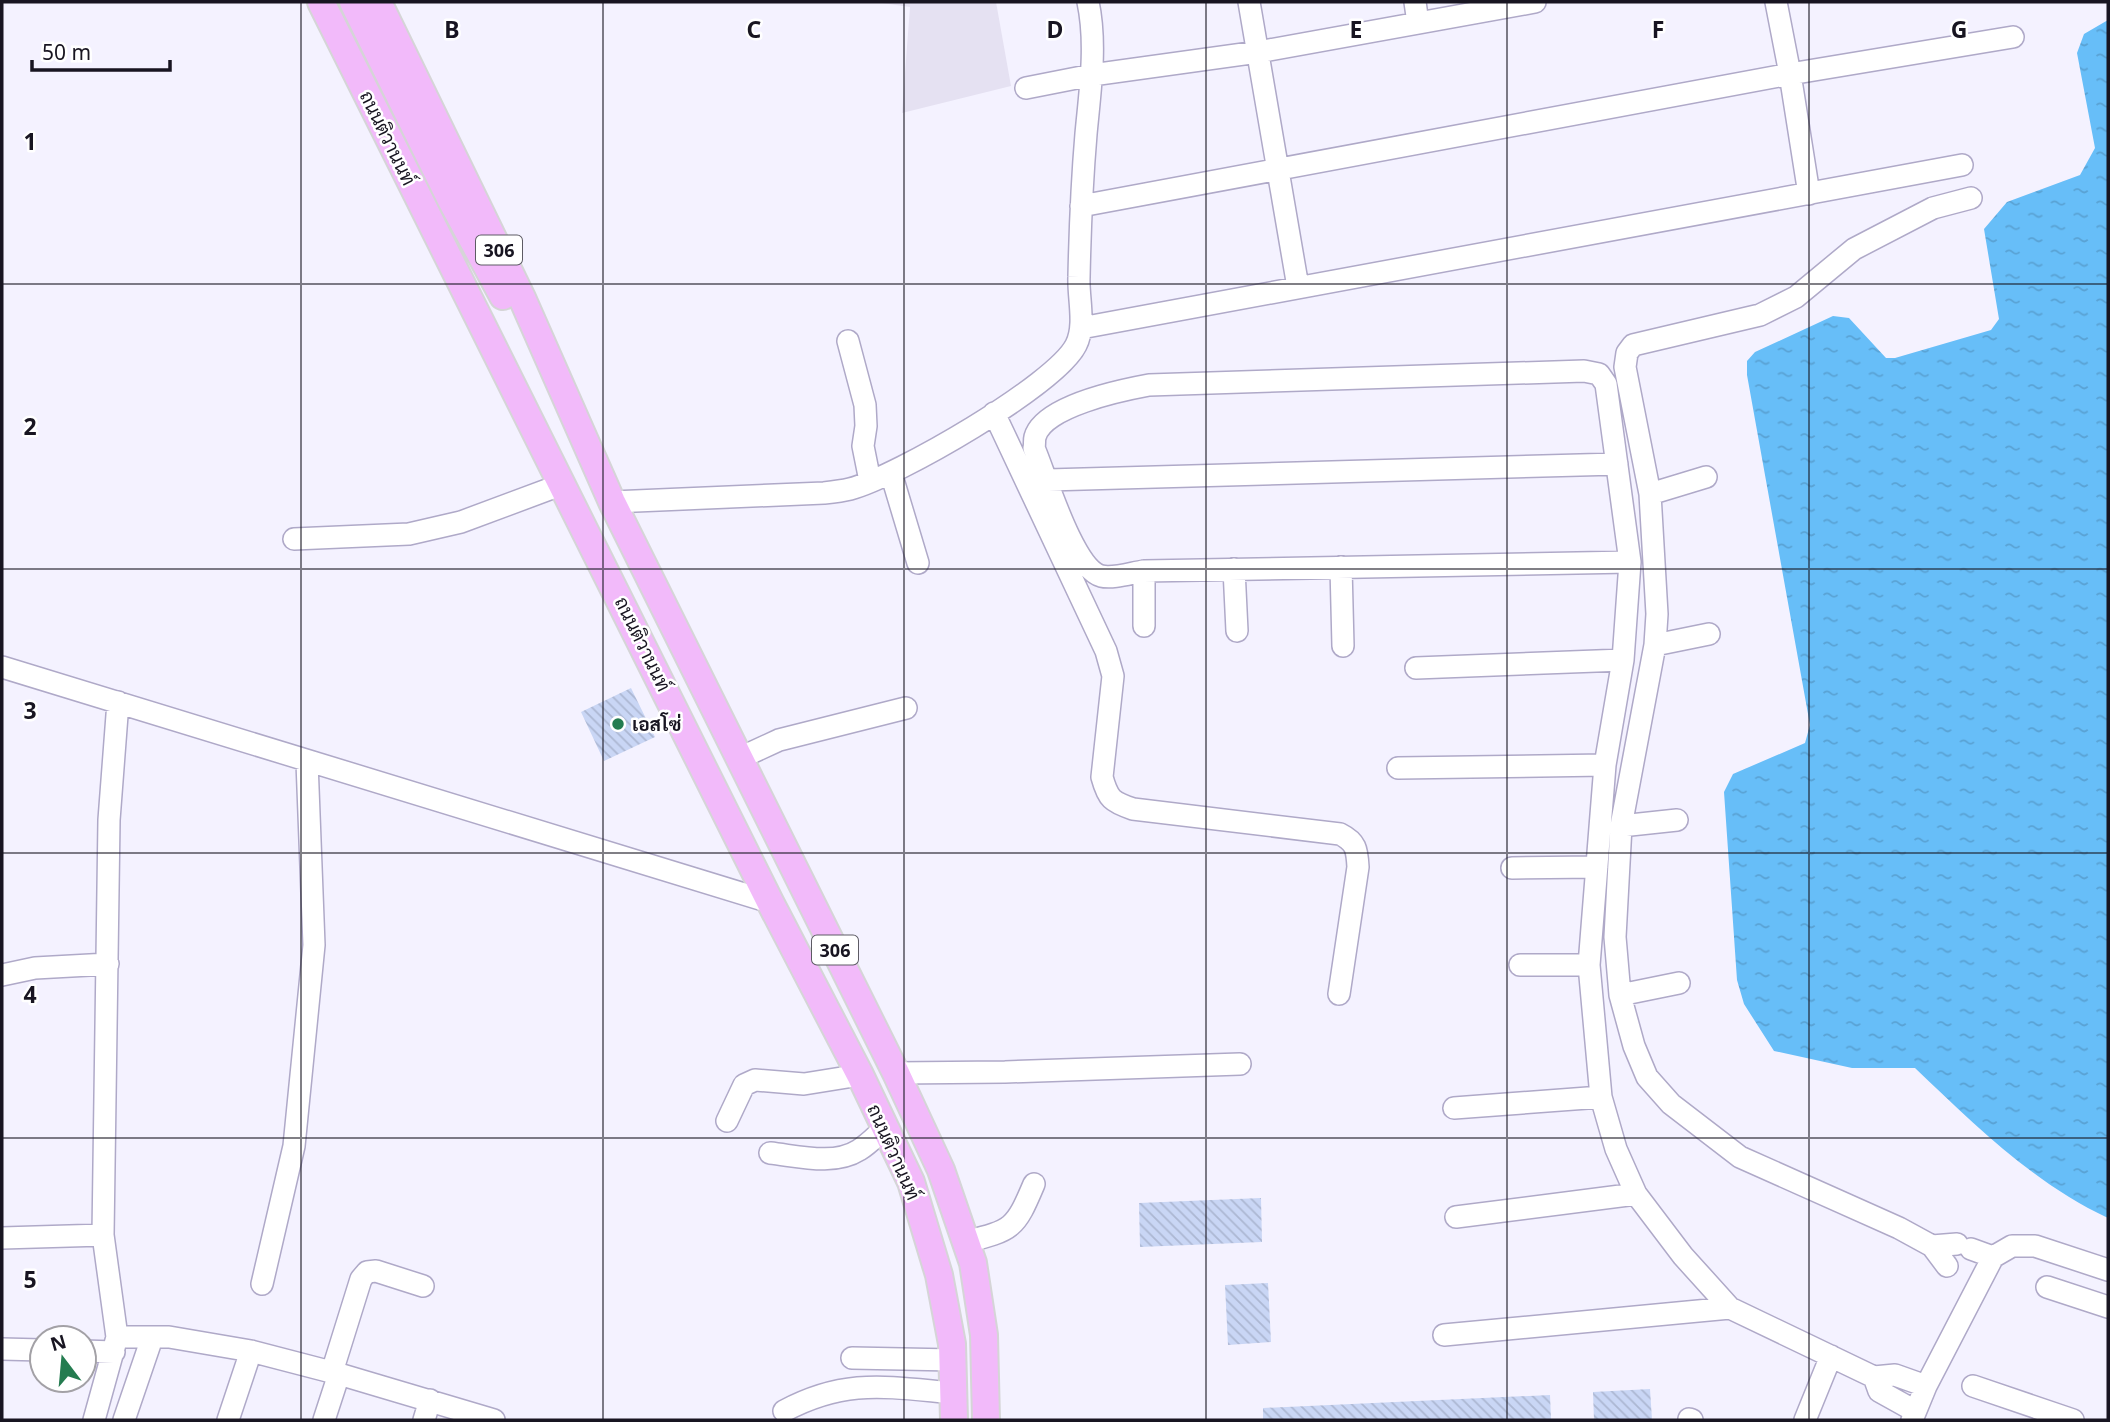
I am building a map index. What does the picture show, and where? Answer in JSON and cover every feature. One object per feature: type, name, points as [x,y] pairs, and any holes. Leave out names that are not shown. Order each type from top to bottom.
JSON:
[{"type":"main road","name":"ถนนติวานนท์","points":[[321,2],[770,902],[860,1075],[911,1182],[939,1275],[953,1344],[954,1420]]},
{"type":"main road","name":"306","points":[[353,2],[451,200],[612,502]]},
{"type":"main road","name":"ถนนติวานนท์","points":[[378,2],[522,298],[612,502],[896,1073],[941,1170],[972,1263],[984,1335],[986,1420]]},
{"type":"street","points":[[612,502],[824,493],[850,489],[891,473],[940,448],[1064,362],[1077,345],[1081,328],[1081,206],[1092,75],[1088,2]]},
{"type":"street","points":[[1249,2],[1298,287]]},
{"type":"street","points":[[1415,2],[1418,23]]},
{"type":"street","points":[[1026,88],[1092,75],[1258,52],[1535,2]]},
{"type":"street","points":[[1776,2],[1809,194]]},
{"type":"street","points":[[1081,206],[1790,74],[2013,37]]},
{"type":"street","points":[[1081,328],[1962,165]]},
{"type":"street","points":[[1971,198],[1933,208],[1854,249],[1796,297],[1760,315],[1633,345],[1627,353],[1625,367],[1650,494],[1657,614],[1655,645],[1620,826],[1615,937],[1620,995],[1634,1046],[1647,1077],[1671,1104],[1740,1157],[1899,1228],[1933,1246],[1953,1269],[1979,1281]]},
{"type":"street","points":[[848,341],[866,405],[863,446],[870,481]]},
{"type":"street","points":[[1630,562],[1144,571],[1103,577],[1089,571],[1072,544],[1034,448],[1035,436],[1042,425],[1062,411],[1115,391],[1149,385],[1584,371],[1599,374],[1606,384],[1630,562],[1623,660],[1605,765],[1589,965],[1601,1097],[1616,1149],[1636,1194],[1683,1256],[1730,1308],[1874,1377],[1895,1375],[1926,1386]]},
{"type":"street","points":[[994,413],[1106,651],[1113,676],[1102,777],[1106,792],[1115,803],[1133,808],[1340,834],[1352,840],[1357,850],[1358,867],[1339,994]]},
{"type":"street","points":[[1048,480],[1617,464]]},
{"type":"street","points":[[891,473],[918,563]]},
{"type":"street","points":[[1650,494],[1706,477]]},
{"type":"street","points":[[294,539],[409,534],[461,522],[563,484]]},
{"type":"street","points":[[1341,567],[1343,646]]},
{"type":"street","points":[[1234,569],[1237,631]]},
{"type":"street","points":[[1144,571],[1144,626]]},
{"type":"street","points":[[1655,645],[1709,634]]},
{"type":"street","points":[[1416,668],[1623,660]]},
{"type":"street","points":[[2,667],[770,902]]},
{"type":"street","points":[[94,1420],[115,1345],[103,1235],[109,820],[118,702]]},
{"type":"street","points":[[740,758],[779,740],[906,708]]},
{"type":"street","points":[[261,1284],[294,1146],[314,945],[307,762]]},
{"type":"street","points":[[1398,768],[1605,765]]},
{"type":"street","points":[[1620,826],[1677,820]]},
{"type":"street","points":[[1512,867],[1597,867]]},
{"type":"street","points":[[2,975],[35,968],[108,964]]},
{"type":"street","points":[[1520,965],[1589,965]]},
{"type":"street","points":[[1620,995],[1679,983]]},
{"type":"street","points":[[896,1073],[1240,1064]]},
{"type":"street","points":[[727,1121],[744,1085],[755,1080],[804,1084],[860,1075]]},
{"type":"street","points":[[1454,1108],[1601,1097]]},
{"type":"street","points":[[771,1153],[823,1159],[842,1158],[859,1151],[885,1128]]},
{"type":"street","points":[[965,1242],[1005,1230],[1018,1220],[1034,1184]]},
{"type":"street","points":[[1456,1217],[1636,1194]]},
{"type":"street","points":[[2,1238],[103,1235]]},
{"type":"street","points":[[1933,1246],[1964,1246],[1993,1257]]},
{"type":"street","points":[[1874,1377],[1879,1391],[1914,1416],[1926,1386],[1979,1281],[1993,1257],[2012,1246],[2035,1246],[2108,1270]]},
{"type":"street","points":[[324,1420],[361,1279],[367,1272],[376,1271],[423,1286]]},
{"type":"street","points":[[2048,1287],[2108,1307]]},
{"type":"street","points":[[1444,1335],[1730,1308]]},
{"type":"street","points":[[98,1348],[169,1337],[251,1351],[430,1399],[494,1420]]},
{"type":"street","points":[[124,1420],[152,1338]]},
{"type":"street","points":[[2,1349],[28,1350]]},
{"type":"street","points":[[228,1420],[251,1351]]},
{"type":"street","points":[[1805,1420],[1831,1356]]},
{"type":"street","points":[[852,1358],[953,1360]]},
{"type":"street","points":[[1973,1386],[2073,1420]]},
{"type":"street","points":[[783,1412],[810,1397],[861,1387],[954,1394]]},
{"type":"street","points":[[424,1420],[430,1399]]},
{"type":"shaded area","points":[[875,2],[996,2],[1011,86],[902,113],[910,7]]},
{"type":"water","points":[[2108,20],[2108,1218],[2054,1188],[2030,1170],[1982,1131],[1915,1068],[1852,1068],[1774,1051],[1744,1004],[1737,980],[1724,792],[1733,774],[1805,743],[1810,725],[1747,375],[1747,361],[1755,352],[1833,316],[1849,318],[1886,358],[1895,358],[1991,330],[1999,319],[1984,229],[2007,202],[2080,175],[2095,148],[2077,53],[2084,34]]},
{"type":"building","name":"เอสโซ่","points":[[631,688],[655,737],[604,761],[581,712]]},
{"type":"building","points":[[1261,1198],[1262,1242],[1140,1247],[1139,1203]]},
{"type":"building","points":[[1268,1283],[1271,1342],[1228,1345],[1225,1285]]},
{"type":"building","points":[[1650,1389],[1652,1420],[1594,1420],[1593,1392]]},
{"type":"building","points":[[1550,1395],[1551,1420],[1263,1420],[1263,1408]]},
{"type":"place","name":"เอสโซ่","points":[[618,724]]}]
